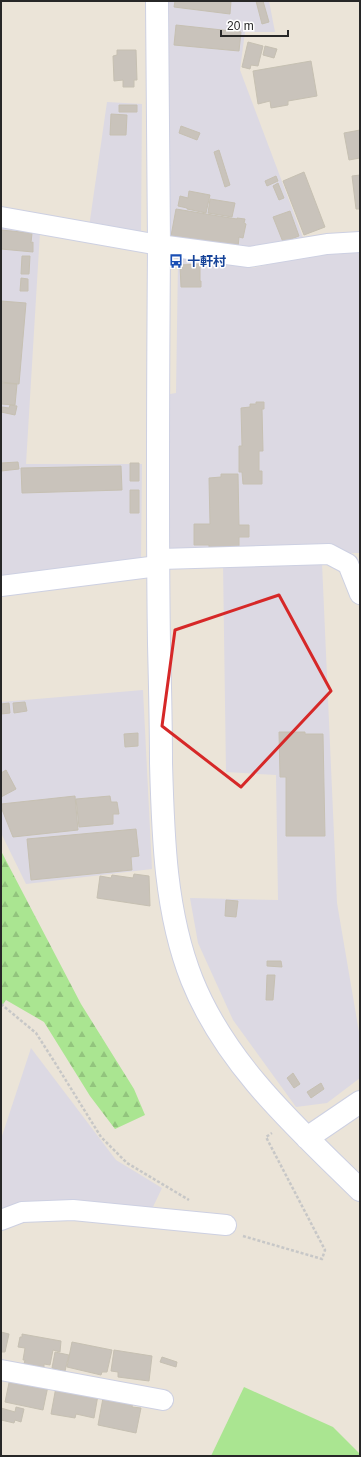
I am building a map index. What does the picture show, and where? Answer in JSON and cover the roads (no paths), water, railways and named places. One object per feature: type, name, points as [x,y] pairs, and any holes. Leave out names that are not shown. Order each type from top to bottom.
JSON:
[{"type":"street","points":[[157,1],[159,245],[158,566],[162,816],[167,880],[176,932],[192,981],[217,1031],[249,1076],[307,1138],[360,1190]]},
{"type":"street","points":[[1,217],[159,245],[249,257],[327,244],[360,242]]},
{"type":"street","points":[[158,566],[160,559],[329,554],[348,564],[360,594]]},
{"type":"street","points":[[1,586],[158,566]]},
{"type":"street","points":[[307,1138],[360,1102]]},
{"type":"street","points":[[1,1220],[22,1212],[73,1210],[233,1230]]},
{"type":"street","points":[[1,1370],[163,1400]]},
{"type":"place","name":"十軒村","points":[[176,261]]}]
